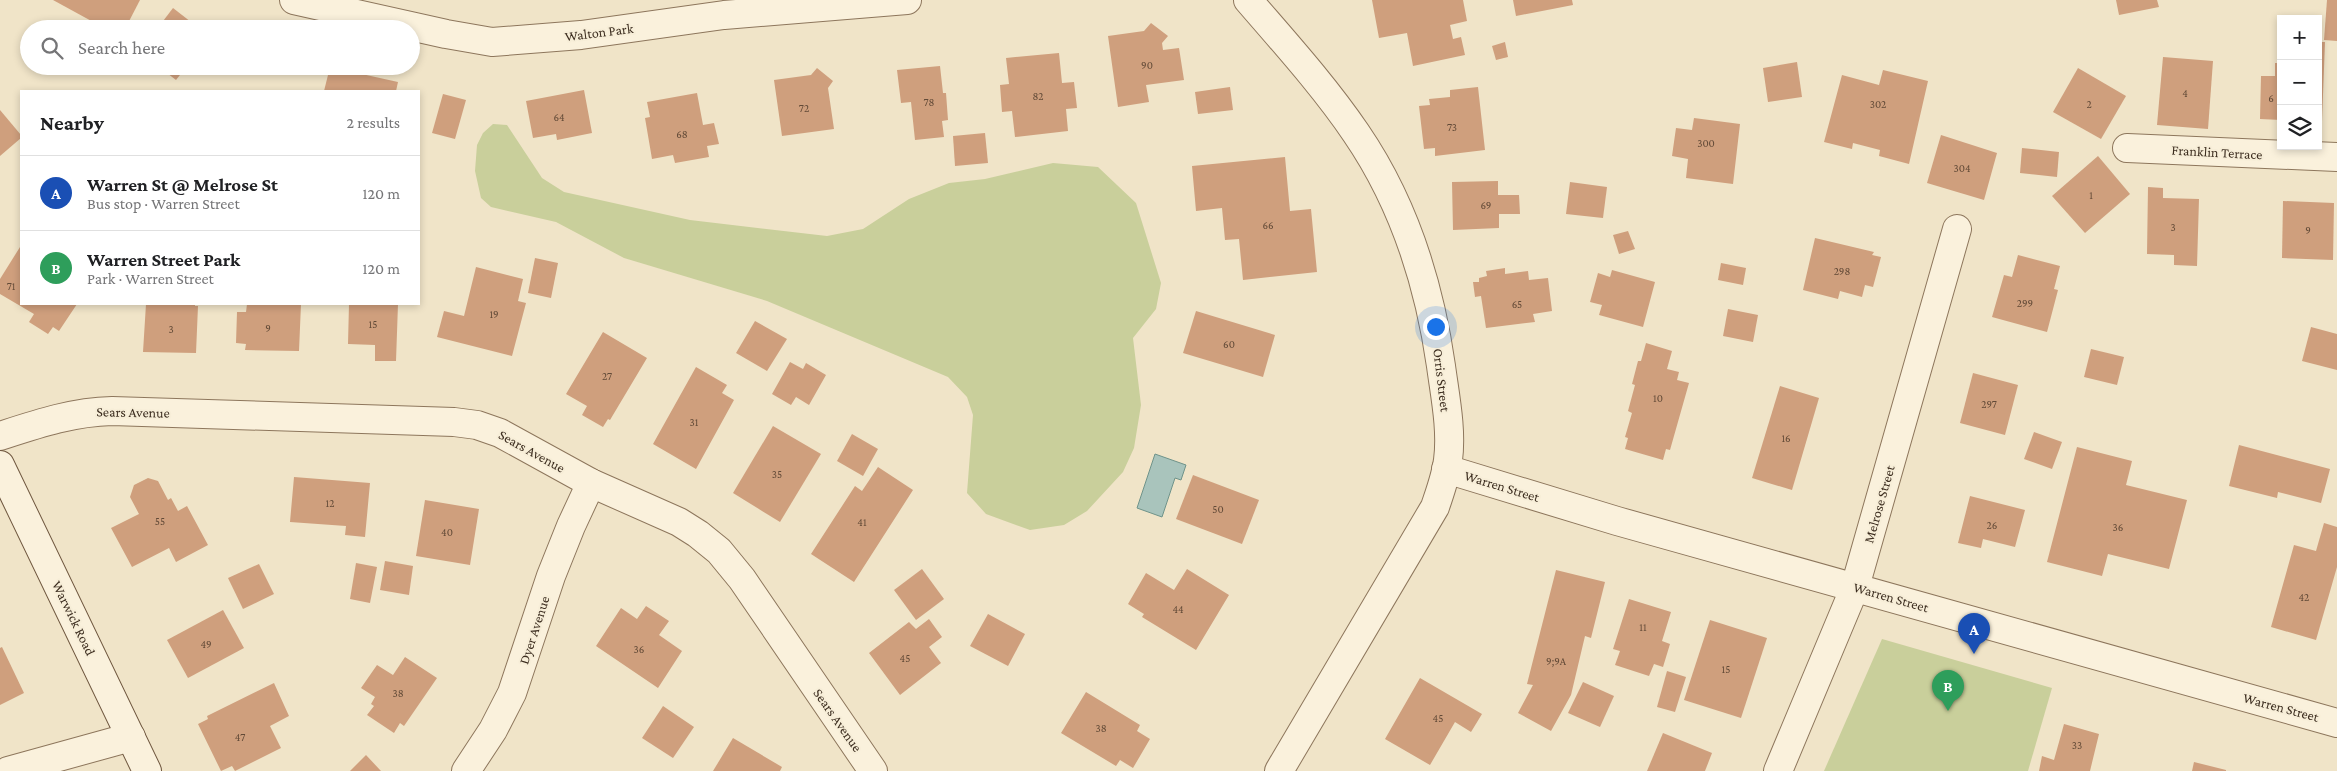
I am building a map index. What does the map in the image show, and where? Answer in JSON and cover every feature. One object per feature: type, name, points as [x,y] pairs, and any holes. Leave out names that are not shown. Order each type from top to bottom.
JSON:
[{"type":"street","name":"Walton Park","points":[[294,0],[383,20]]},
{"type":"street","name":"Walton Park","points":[[420,28],[492,42],[581,35],[724,16],[907,0]]},
{"type":"street","name":"Orris Street","points":[[1248,0],[1327,94],[1356,133],[1379,172],[1399,212],[1417,256],[1434,320],[1449,442],[1446,470],[1435,507],[1279,771]]},
{"type":"street","name":"Franklin Terrace","points":[[2127,148],[2337,157]]},
{"type":"street","name":"Melrose Street","points":[[1778,771],[1855,587],[1957,229]]},
{"type":"street","name":"Sears Avenue","points":[[0,436],[58,417],[106,411],[454,422],[477,425],[500,433],[591,483],[679,522],[698,534],[719,552],[742,579],[873,771]]},
{"type":"street","name":"Warwick Road","points":[[0,465],[148,771]]},
{"type":"street","name":"Warren Street","points":[[1446,470],[1617,521],[2337,723]]},
{"type":"street","name":"Dyer Avenue","points":[[466,771],[493,730],[512,693],[551,576],[591,483]]},
{"type":"street","points":[[8,771],[131,737]]},
{"type":"green space","points":[[493,124],[507,125],[542,178],[564,192],[690,220],[827,236],[863,229],[909,199],[949,183],[985,179],[1053,163],[1098,167],[1136,203],[1161,283],[1156,309],[1133,338],[1141,405],[1134,448],[1123,472],[1087,511],[1064,525],[1030,530],[986,514],[967,493],[973,415],[967,397],[948,377],[767,301],[624,258],[556,222],[491,207],[481,198],[475,171],[477,145],[483,133]]},
{"type":"green space","points":[[1882,639],[2052,688],[2028,771],[1824,771]]},
{"type":"water","points":[[1155,454],[1186,465],[1181,480],[1175,478],[1162,517],[1137,508]]},
{"type":"building","points":[[53,0],[140,0],[130,20],[90,20]]},
{"type":"building","points":[[1372,0],[1463,0],[1467,21],[1450,25],[1453,39],[1461,37],[1465,55],[1413,66],[1407,33],[1379,38]]},
{"type":"building","points":[[1513,0],[1572,0],[1573,5],[1516,16]]},
{"type":"building","points":[[2116,0],[2157,0],[2159,7],[2119,15]]},
{"type":"building","points":[[2327,0],[2337,0],[2337,41],[2324,40]]},
{"type":"building","points":[[173,8],[188,20],[164,20]]},
{"type":"building","points":[[1151,23],[1168,36],[1162,43],[1163,50],[1179,48],[1184,80],[1146,85],[1149,102],[1118,107],[1108,36],[1144,31]]},
{"type":"building","points":[[1505,42],[1508,57],[1496,60],[1492,46]]},
{"type":"building","points":[[2322,42],[2325,42],[2322,121]]},
{"type":"building","points":[[1059,53],[1062,83],[1074,82],[1077,108],[1066,109],[1068,131],[1015,137],[1012,111],[1002,112],[1000,85],[1009,84],[1006,58]]},
{"type":"building","points":[[2163,57],[2213,61],[2208,129],[2157,125]]},
{"type":"building","points":[[1797,62],[1802,97],[1768,102],[1763,68]]},
{"type":"building","points":[[2275,63],[2277,63],[2277,120],[2260,119],[2261,76],[2275,76]]},
{"type":"building","points":[[940,66],[943,93],[946,93],[948,120],[942,121],[944,137],[915,140],[911,102],[901,103],[897,70]]},
{"type":"building","points":[[817,68],[833,81],[828,88],[834,129],[782,136],[774,80],[811,75]]},
{"type":"building","points":[[2078,68],[2126,96],[2101,139],[2053,112]]},
{"type":"building","points":[[1883,70],[1928,81],[1909,164],[1879,156],[1880,150],[1853,143],[1852,149],[1824,142],[1842,75],[1879,85]]},
{"type":"building","points":[[170,75],[180,75],[176,80]]},
{"type":"building","points":[[328,75],[366,75],[398,82],[396,90],[324,90]]},
{"type":"building","points":[[1230,87],[1233,110],[1198,114],[1195,92]]},
{"type":"building","points":[[1478,87],[1485,150],[1435,156],[1435,148],[1424,149],[1419,106],[1430,105],[1429,99],[1450,97],[1450,90]]},
{"type":"building","points":[[584,90],[592,133],[557,140],[556,134],[533,138],[526,101]]},
{"type":"building","points":[[697,93],[703,125],[714,123],[719,144],[707,146],[709,157],[675,163],[673,155],[652,159],[645,118],[650,117],[647,102]]},
{"type":"building","points":[[443,94],[466,100],[455,139],[432,133]]},
{"type":"building","points":[[0,110],[20,134],[20,139],[0,156]]},
{"type":"building","points":[[1694,118],[1740,124],[1733,184],[1686,178],[1688,159],[1672,156],[1676,128],[1692,130]]},
{"type":"building","points":[[985,133],[988,163],[955,166],[953,136]]},
{"type":"building","points":[[1941,135],[1997,153],[1984,200],[1927,183]]},
{"type":"building","points":[[2022,148],[2059,152],[2057,177],[2020,173]]},
{"type":"building","points":[[2098,156],[2130,194],[2085,233],[2052,196]]},
{"type":"building","points":[[1285,157],[1290,211],[1311,209],[1317,272],[1243,280],[1239,239],[1225,240],[1222,208],[1196,211],[1192,166]]},
{"type":"building","points":[[1498,181],[1498,195],[1519,195],[1520,214],[1499,214],[1499,228],[1453,230],[1452,182]]},
{"type":"building","points":[[1570,182],[1607,187],[1603,218],[1566,214]]},
{"type":"building","points":[[2148,187],[2163,188],[2163,198],[2199,199],[2197,266],[2174,265],[2174,255],[2147,254]]},
{"type":"building","points":[[2283,201],[2334,203],[2333,260],[2282,258]]},
{"type":"building","points":[[1628,231],[1635,249],[1619,254],[1613,235]]},
{"type":"building","points":[[1815,238],[1874,252],[1872,255],[1881,257],[1873,287],[1865,285],[1862,297],[1840,291],[1838,299],[1803,290]]},
{"type":"building","points":[[20,247],[20,305],[76,305],[59,331],[53,327],[48,334],[29,322],[34,314],[0,294],[0,279]]},
{"type":"building","points":[[2018,255],[2060,266],[2054,289],[2058,290],[2047,332],[1992,317],[2004,275],[2012,277]]},
{"type":"building","points":[[535,258],[558,263],[551,298],[528,293]]},
{"type":"building","points":[[1721,263],[1746,268],[1743,285],[1718,280]]},
{"type":"building","points":[[476,267],[523,279],[518,301],[526,303],[512,356],[437,337],[444,311],[464,316]]},
{"type":"building","points":[[1505,268],[1505,274],[1528,271],[1529,280],[1548,278],[1552,311],[1533,314],[1535,322],[1486,328],[1481,296],[1475,297],[1473,282],[1479,282],[1479,278],[1487,276],[1486,271]]},
{"type":"building","points":[[1612,270],[1655,282],[1643,327],[1599,315],[1602,305],[1590,302],[1598,273],[1610,277]]},
{"type":"building","points":[[146,305],[198,306],[196,353],[143,352]]},
{"type":"building","points":[[247,305],[301,305],[299,351],[245,350],[246,344],[236,343],[237,312],[246,312]]},
{"type":"building","points":[[349,305],[398,305],[396,361],[375,361],[375,345],[348,344]]},
{"type":"building","points":[[1728,309],[1758,315],[1753,342],[1723,336]]},
{"type":"building","points":[[1196,311],[1275,335],[1263,377],[1183,353]]},
{"type":"building","points":[[755,321],[787,339],[767,371],[736,353]]},
{"type":"building","points":[[2311,327],[2337,334],[2337,370],[2302,361]]},
{"type":"building","points":[[603,332],[647,358],[610,420],[608,419],[603,427],[582,415],[587,406],[566,394]]},
{"type":"building","points":[[1646,343],[1672,351],[1667,369],[1679,372],[1677,380],[1689,383],[1670,450],[1666,449],[1663,460],[1625,449],[1628,438],[1625,437],[1632,413],[1628,411],[1635,385],[1632,384],[1638,361],[1641,361]]},
{"type":"building","points":[[2091,349],[2124,357],[2117,385],[2084,377]]},
{"type":"building","points":[[790,362],[803,369],[806,363],[826,375],[809,405],[796,397],[791,405],[772,394]]},
{"type":"building","points":[[696,367],[727,385],[722,393],[734,400],[696,469],[653,444]]},
{"type":"building","points":[[1973,373],[2018,385],[2005,435],[1960,423]]},
{"type":"building","points":[[1780,386],[1819,398],[1792,490],[1752,478]]},
{"type":"building","points":[[773,426],[821,454],[780,522],[733,493]]},
{"type":"building","points":[[2034,432],[2062,442],[2052,469],[2024,459]]},
{"type":"building","points":[[852,434],[878,449],[863,476],[837,461]]},
{"type":"building","points":[[2239,445],[2330,469],[2321,503],[2278,492],[2277,498],[2229,486]]},
{"type":"building","points":[[2077,447],[2132,461],[2126,485],[2187,500],[2169,569],[2108,554],[2102,576],[2047,562]]},
{"type":"building","points":[[878,467],[913,490],[854,582],[811,554],[855,486],[862,491]]},
{"type":"building","points":[[1193,475],[1259,500],[1242,544],[1176,519]]},
{"type":"building","points":[[294,477],[370,483],[365,537],[345,535],[346,526],[290,522]]},
{"type":"building","points":[[148,478],[158,481],[168,500],[171,498],[178,511],[187,506],[208,545],[176,562],[169,548],[132,567],[111,528],[139,514],[130,497],[134,485]]},
{"type":"building","points":[[1970,496],[2025,510],[2015,547],[1983,539],[1981,548],[1958,543]]},
{"type":"building","points":[[425,500],[479,509],[470,565],[416,556]]},
{"type":"building","points":[[2324,523],[2337,527],[2337,567],[2316,640],[2271,627],[2294,545],[2316,551]]},
{"type":"building","points":[[385,561],[413,566],[409,595],[380,590]]},
{"type":"building","points":[[356,563],[377,567],[370,603],[350,599]]},
{"type":"building","points":[[259,564],[274,594],[243,609],[228,578]]},
{"type":"building","points":[[922,569],[944,599],[916,620],[894,590]]},
{"type":"building","points":[[1187,569],[1229,595],[1196,650],[1142,617],[1144,614],[1128,604],[1146,573],[1174,590]]},
{"type":"building","points":[[1556,570],[1605,582],[1591,638],[1585,636],[1571,695],[1551,731],[1518,713],[1533,685],[1527,684]]},
{"type":"building","points":[[1629,599],[1671,612],[1662,641],[1670,644],[1663,667],[1654,664],[1649,676],[1615,665],[1620,651],[1613,649]]},
{"type":"building","points":[[646,606],[669,621],[659,635],[682,651],[658,688],[596,646],[621,608],[637,619]]},
{"type":"building","points":[[223,610],[244,648],[188,678],[167,640]]},
{"type":"building","points":[[988,614],[1025,634],[1008,666],[970,646]]},
{"type":"building","points":[[929,619],[942,637],[929,647],[941,663],[900,695],[869,653],[909,622],[916,629]]},
{"type":"building","points":[[1710,620],[1767,638],[1741,718],[1684,700]]},
{"type":"building","points":[[2,647],[24,693],[0,705],[0,648]]},
{"type":"building","points":[[405,657],[437,678],[404,726],[400,723],[394,733],[367,715],[374,706],[371,704],[375,697],[361,688],[377,665],[393,675]]},
{"type":"building","points":[[1667,671],[1686,677],[1675,712],[1657,707]]},
{"type":"building","points":[[1420,678],[1482,714],[1471,732],[1455,722],[1430,765],[1385,739]]},
{"type":"building","points":[[1583,682],[1614,696],[1600,727],[1568,713]]},
{"type":"building","points":[[274,683],[289,716],[270,726],[281,748],[235,771],[232,766],[221,771],[198,724],[208,719],[207,716]]},
{"type":"building","points":[[1086,692],[1140,725],[1137,731],[1150,739],[1133,768],[1120,760],[1116,766],[1061,733]]},
{"type":"building","points":[[663,706],[694,727],[673,758],[642,738]]},
{"type":"building","points":[[2064,724],[2099,734],[2090,771],[2039,771],[2042,756],[2054,760]]},
{"type":"building","points":[[1663,733],[1712,753],[1705,771],[1647,771]]},
{"type":"building","points":[[733,738],[782,767],[780,771],[713,771]]},
{"type":"building","points":[[366,755],[381,771],[350,771]]},
{"type":"building","points":[[2194,762],[2226,770],[2226,771],[2192,771]]},
{"type":"place","name":"Warren St @ Melrose St","points":[[1974,654]]},
{"type":"place","name":"Warren Street Park","points":[[1948,711]]}]
